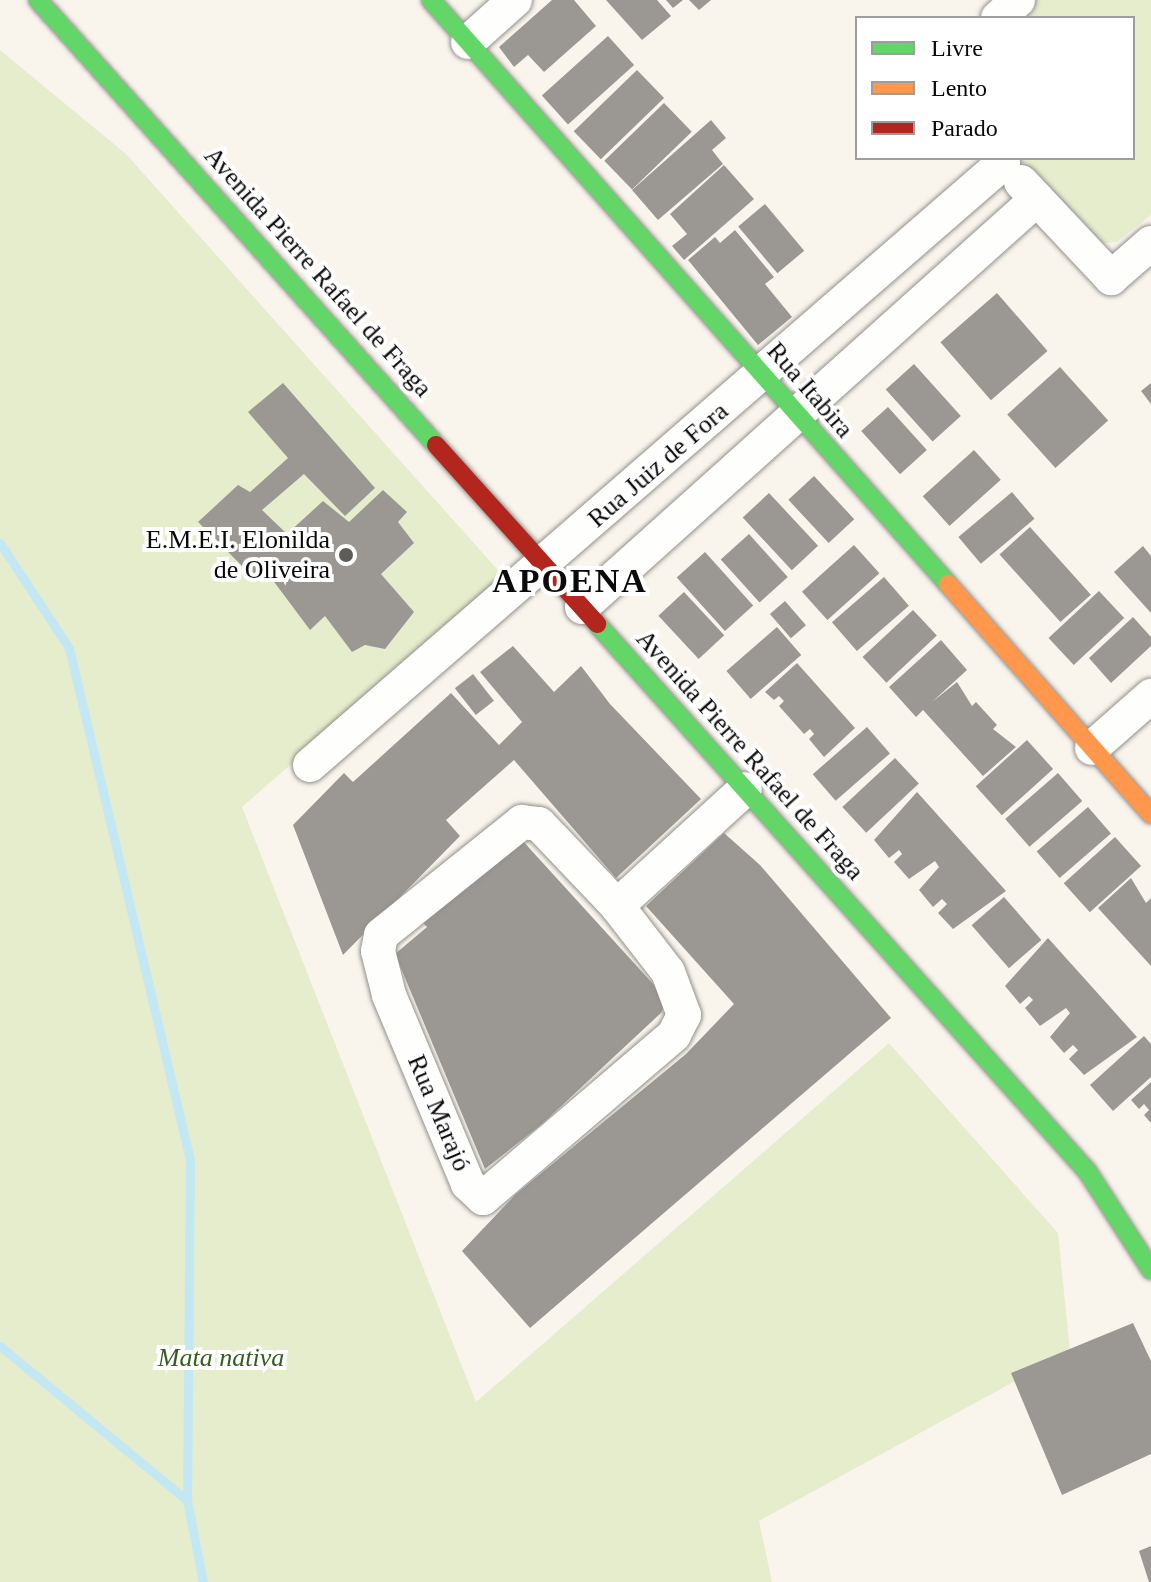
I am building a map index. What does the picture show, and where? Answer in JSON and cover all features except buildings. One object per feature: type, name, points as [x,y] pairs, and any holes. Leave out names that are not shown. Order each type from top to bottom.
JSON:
[{"type":"street","name":"Avenida Pierre Rafael de Fraga","points":[[38,0],[1087,1171],[1151,1270]]},
{"type":"street","name":"Rua Itabira","points":[[431,0],[1151,814]]},
{"type":"street","points":[[468,42],[515,0]]},
{"type":"street","points":[[1000,16],[1018,0]]},
{"type":"street","name":"Rua Juiz de Fora","points":[[310,765],[762,375],[1002,160]]},
{"type":"street","points":[[1002,160],[1111,278],[1151,243]]},
{"type":"street","name":"Rua Juiz de Fora","points":[[582,607],[1037,199]]},
{"type":"street","points":[[1092,748],[1151,696]]},
{"type":"street","points":[[617,906],[745,789]]},
{"type":"street","name":"Rua Marajó","points":[[522,822],[539,824],[617,906],[668,972],[684,1015],[674,1035],[483,1198],[468,1184],[389,995],[378,951],[381,935],[522,822]]},
{"type":"green space","points":[[1024,0],[1151,0],[1151,215],[1117,242],[1103,243],[1089,236],[1021,160],[1135,160],[1135,16],[1006,16]]},
{"type":"green space","name":"Mata nativa","points":[[0,50],[126,154],[505,578],[242,807],[476,1402],[889,1043],[1058,1233],[1070,1351],[759,1521],[772,1582],[0,1582]]},
{"type":"waterway","points":[[0,543],[69,648],[190,1160],[187,1500],[203,1582]]},
{"type":"waterway","points":[[0,1346],[187,1500]]},
{"type":"traffic: fast","points":[[38,0],[436,445]]},
{"type":"traffic: fast","points":[[431,0],[948,584]]},
{"type":"traffic: fast","points":[[597,624],[1087,1171],[1151,1270]]},
{"type":"traffic: slow","points":[[948,584],[1151,814]]},
{"type":"traffic: jam","points":[[436,445],[597,624]]},
{"type":"place","name":"E.M.E.I. Elonilda de Oliveira","points":[[346,555]]},
{"type":"district","name":"APOENA","points":[[570,581]]}]
